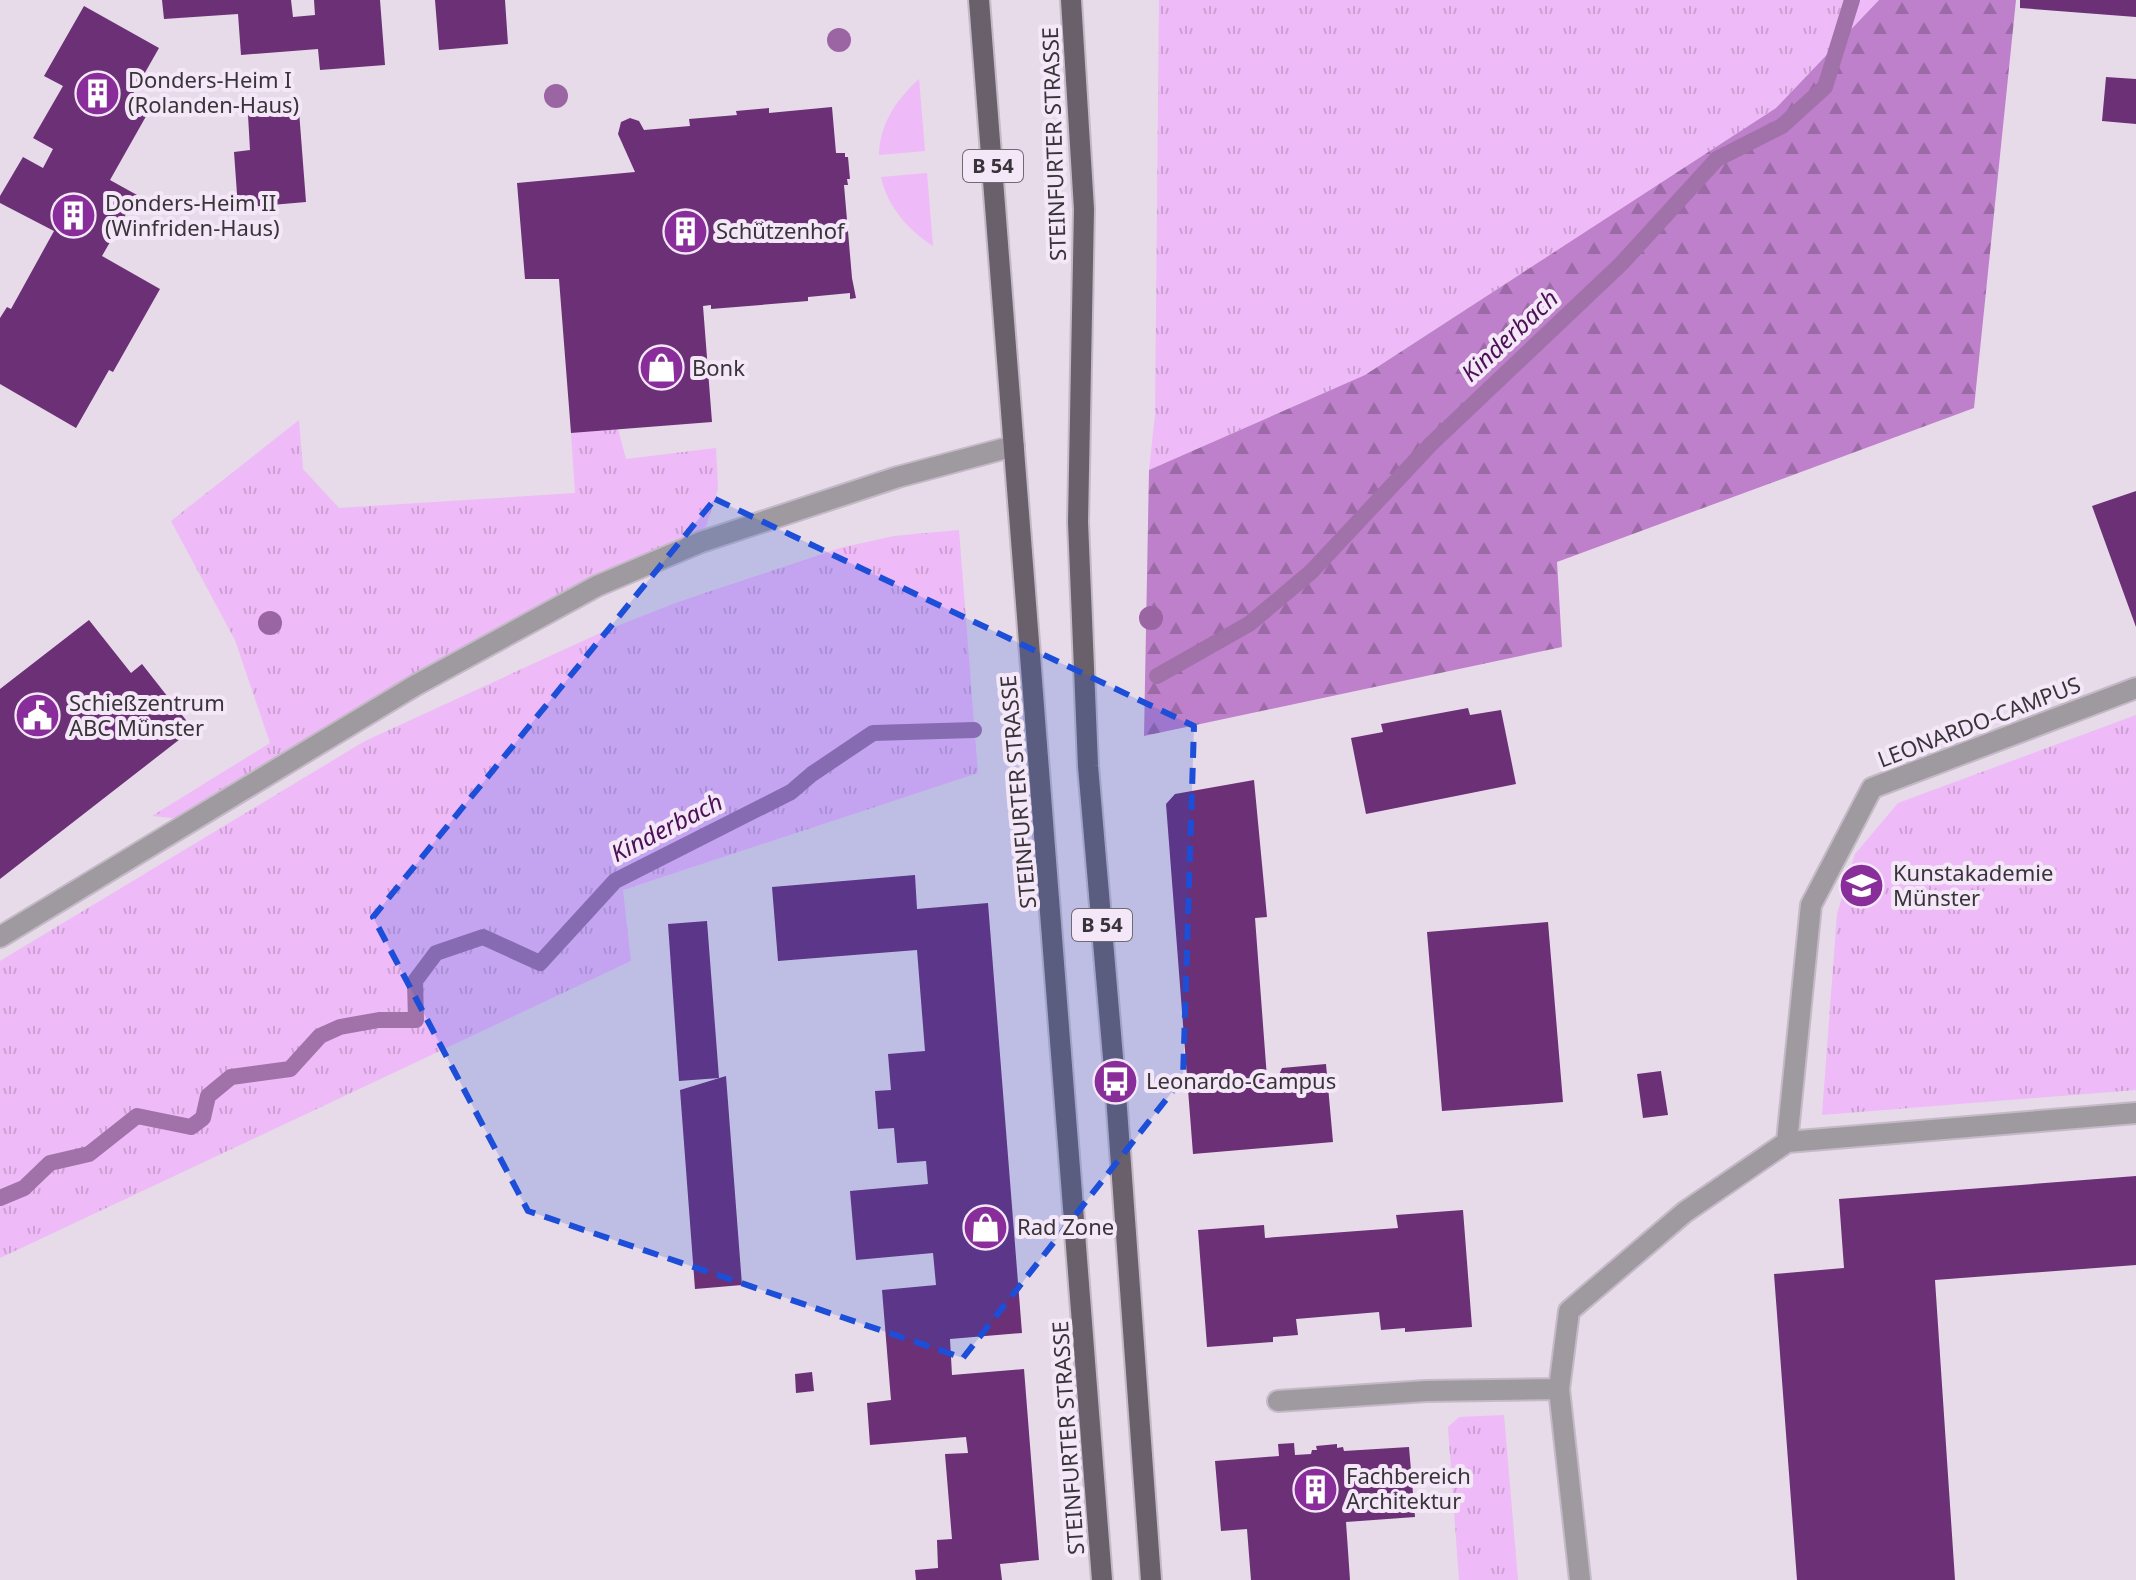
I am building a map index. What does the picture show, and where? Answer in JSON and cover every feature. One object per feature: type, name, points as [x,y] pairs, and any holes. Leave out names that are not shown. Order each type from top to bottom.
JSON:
[{"type":"main road","name":"STEINFURTER STRASSE","points":[[979,0],[1102,1580]]},
{"type":"main road","name":"STEINFURTER STRASSE","points":[[1071,0],[1084,209],[1078,522],[1088,766],[1115,1081],[1151,1580]]},
{"type":"street","points":[[0,937],[416,685],[597,586],[701,542],[898,477],[1014,446]]},
{"type":"street","name":"LEONARDO-CAMPUS","points":[[1787,1142],[1811,905],[1872,788],[2136,688]]},
{"type":"street","points":[[1580,1580],[1559,1389],[1569,1311],[1685,1212],[1787,1142],[2136,1113]]},
{"type":"street","points":[[1278,1401],[1426,1391],[1559,1389]]},
{"type":"highlighted area","points":[[715,499],[1194,726],[1183,1078],[963,1358],[528,1211],[373,917]]},
{"type":"green space","points":[[1159,0],[1879,0],[1776,108],[1365,375],[1149,470],[1155,415]]},
{"type":"green space","points":[[1879,0],[2016,0],[1974,408],[1557,562],[1562,647],[1144,736],[1149,470],[1365,375],[1776,108]]},
{"type":"green space","points":[[919,79],[925,151],[879,155],[882,133],[891,113]]},
{"type":"green space","points":[[927,173],[933,246],[900,217],[881,177]]},
{"type":"green space","points":[[299,420],[303,469],[339,508],[575,493],[571,433],[618,429],[626,459],[716,448],[718,489],[701,542],[597,586],[193,820],[152,816],[270,743],[235,640],[171,521]]},
{"type":"green space","points":[[959,530],[978,773],[623,890],[631,961],[0,1258],[0,961],[365,741],[609,629],[678,602],[840,548],[894,536]]},
{"type":"green space","points":[[2136,715],[2136,1090],[1822,1115],[1837,914],[1855,854],[1898,803]]},
{"type":"green space","points":[[1504,1415],[1518,1580],[1459,1580],[1448,1427],[1459,1417]]},
{"type":"building","points":[[162,0],[291,0],[293,17],[315,15],[314,0],[380,0],[385,65],[320,70],[318,49],[241,55],[238,14],[164,19]]},
{"type":"building","points":[[435,0],[505,0],[508,44],[439,50]]},
{"type":"building","points":[[2020,0],[2136,0],[2136,17],[2020,8]]},
{"type":"building","points":[[84,6],[159,48],[130,99],[149,111],[110,180],[137,195],[102,256],[160,289],[113,372],[109,370],[76,428],[0,384],[0,318],[7,307],[11,309],[54,231],[0,203],[0,196],[23,157],[43,168],[53,149],[33,138],[63,86],[44,76]]},
{"type":"building","points":[[2106,77],[2136,79],[2136,124],[2102,121]]},
{"type":"building","name":"Schützenhof","points":[[832,107],[836,153],[845,153],[848,157],[850,179],[847,179],[848,185],[844,185],[856,298],[850,299],[850,293],[808,297],[808,301],[711,309],[711,305],[703,306],[712,422],[571,433],[559,279],[525,279],[517,183],[635,172],[618,134],[621,122],[630,118],[639,121],[644,130],[690,126],[689,119],[737,115],[736,111],[769,108],[769,113]]},
{"type":"building","points":[[299,111],[306,202],[238,208],[234,152],[250,150],[248,115]]},
{"type":"building","points":[[2136,491],[2136,627],[2092,506]]},
{"type":"building","points":[[89,620],[131,673],[142,664],[193,729],[0,879],[0,689]]},
{"type":"building","points":[[1468,708],[1470,715],[1501,710],[1516,784],[1366,814],[1351,738],[1383,732],[1381,724]]},
{"type":"building","points":[[1254,780],[1267,917],[1255,918],[1267,1078],[1278,1077],[1282,1068],[1326,1064],[1333,1142],[1193,1154],[1166,804],[1175,794]]},
{"type":"building","points":[[915,875],[917,909],[988,903],[1022,1333],[950,1339],[952,1375],[1024,1369],[1039,1560],[1000,1564],[1002,1580],[916,1580],[915,1570],[938,1568],[937,1540],[952,1539],[945,1454],[968,1453],[966,1437],[870,1445],[867,1403],[891,1400],[882,1290],[936,1285],[933,1253],[856,1260],[850,1191],[928,1184],[926,1161],[897,1163],[894,1128],[878,1129],[875,1091],[891,1090],[888,1054],[925,1051],[917,950],[778,961],[772,887]]},
{"type":"building","points":[[707,921],[719,1078],[679,1081],[668,924]]},
{"type":"building","points":[[1548,922],[1563,1102],[1442,1111],[1427,932]]},
{"type":"building","points":[[1661,1071],[1668,1115],[1643,1118],[1637,1074]]},
{"type":"building","points":[[726,1076],[742,1285],[695,1289],[680,1090]]},
{"type":"building","points":[[2136,1176],[2136,1265],[1935,1280],[1955,1580],[1797,1580],[1774,1274],[1844,1268],[1839,1199]]},
{"type":"building","points":[[1463,1210],[1472,1327],[1405,1332],[1405,1328],[1381,1330],[1379,1312],[1296,1319],[1298,1335],[1273,1337],[1273,1342],[1207,1347],[1198,1230],[1264,1225],[1265,1238],[1398,1228],[1396,1215]]},
{"type":"building","points":[[812,1372],[814,1391],[796,1393],[795,1374]]},
{"type":"building","name":"Fachbereich Architektur","points":[[1294,1443],[1295,1455],[1311,1454],[1312,1450],[1317,1450],[1316,1446],[1337,1444],[1337,1448],[1343,1447],[1344,1451],[1409,1447],[1415,1517],[1346,1522],[1350,1580],[1251,1580],[1247,1529],[1221,1531],[1215,1461],[1279,1456],[1278,1444]]},
{"type":"waterway","name":"Kinderbach","points":[[1157,676],[1249,624],[1311,572],[1431,444],[1621,264],[1717,159],[1782,126],[1825,87],[1852,0]]},
{"type":"waterway","name":"Kinderbach","points":[[0,1198],[24,1188],[50,1163],[89,1154],[137,1116],[191,1127],[203,1118],[208,1096],[231,1077],[290,1069],[320,1036],[340,1027],[379,1020],[416,1020],[415,981],[436,953],[483,937],[540,963],[615,881],[791,792],[873,733],[974,730]]},
{"type":"place","name":"Donders-Heim I (Rolanden-Haus)","points":[[97,93]]},
{"type":"place","name":"Donders-Heim II (Winfriden-Haus)","points":[[74,216]]},
{"type":"place","name":"Schützenhof","points":[[685,231]]},
{"type":"place","name":"Bonk","points":[[661,368]]},
{"type":"place","name":"Schießzentrum ABC Münster","points":[[38,716]]},
{"type":"place","name":"Kunstakademie Münster","points":[[1862,886]]},
{"type":"place","name":"Leonardo-Campus","points":[[1115,1081]]},
{"type":"place","name":"Rad Zone","points":[[986,1227]]},
{"type":"place","name":"Fachbereich Architektur","points":[[1315,1489]]}]
